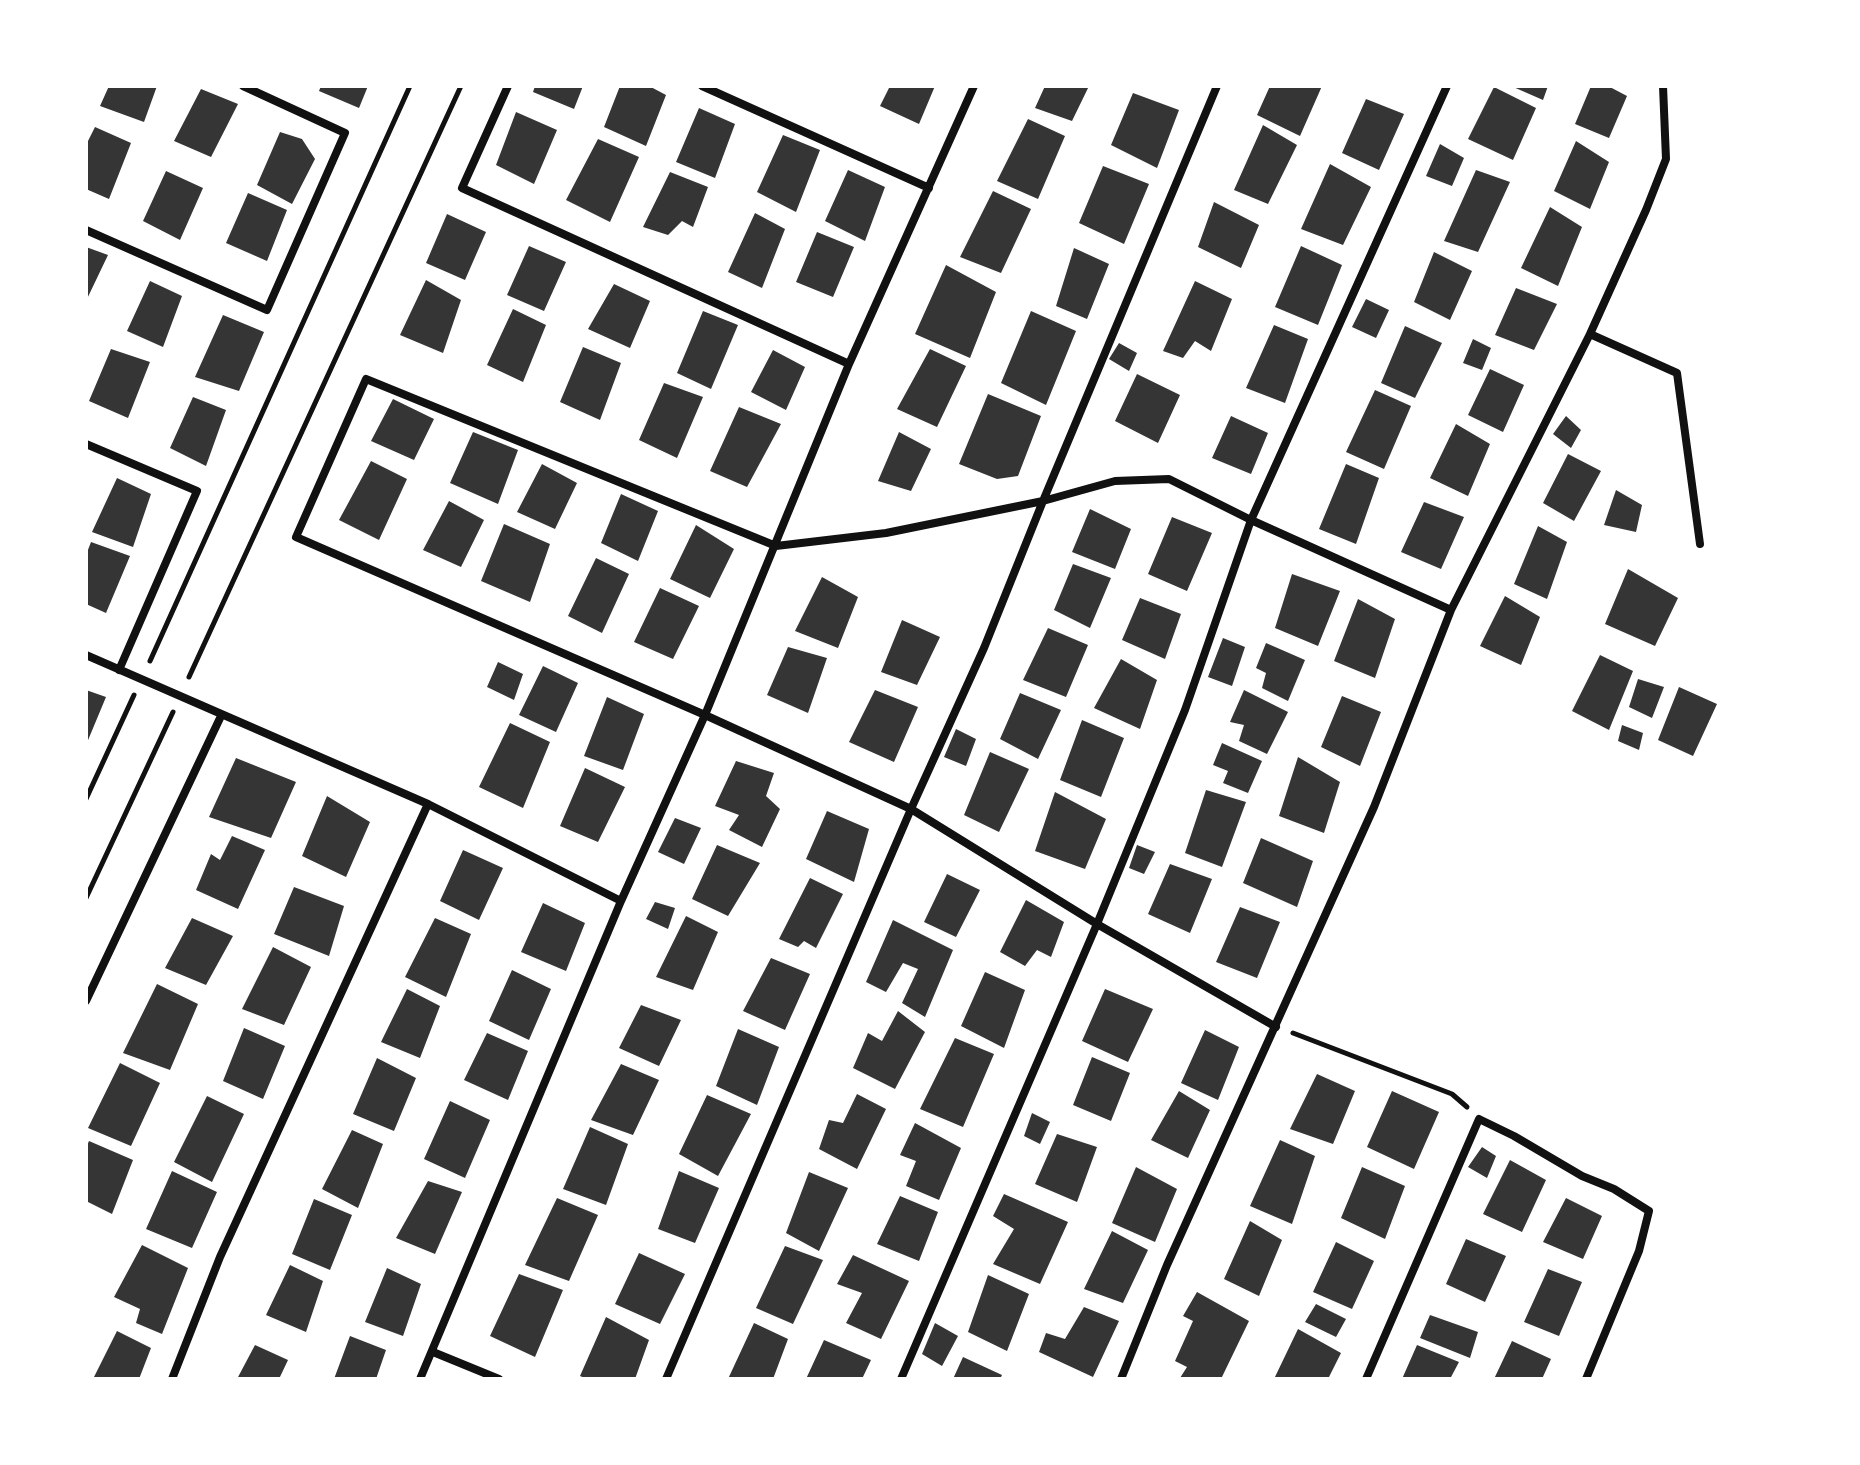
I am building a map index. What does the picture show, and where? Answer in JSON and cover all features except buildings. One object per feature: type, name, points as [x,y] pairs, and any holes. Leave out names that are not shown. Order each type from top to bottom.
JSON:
[{"type":"street","points":[[86,230],[267,310],[345,133],[243,86]]},
{"type":"street","points":[[508,86],[462,188],[849,364]]},
{"type":"street","points":[[702,86],[929,188]]},
{"type":"street","points":[[420,1379],[621,901],[705,715],[849,364],[974,86]]},
{"type":"street","points":[[666,1379],[911,809],[984,648],[1217,86]]},
{"type":"street","points":[[901,1379],[1097,924],[1185,710],[1251,520],[1447,86]]},
{"type":"street","points":[[1121,1379],[1167,1265],[1374,807],[1451,610],[1590,334],[1646,210],[1666,159],[1663,86]]},
{"type":"street","points":[[1590,334],[1677,373],[1700,544]]},
{"type":"street","points":[[1276,1027],[1097,924],[911,809],[705,715],[296,537],[366,379],[776,546],[886,533],[1043,501],[1115,481],[1169,479],[1251,520],[1451,610]]},
{"type":"street","points":[[86,444],[197,491],[119,670]]},
{"type":"street","points":[[86,655],[428,804],[621,901]]},
{"type":"street","points":[[86,1001],[221,716]]},
{"type":"street","points":[[172,1379],[220,1257],[428,804]]},
{"type":"street","points":[[1366,1379],[1479,1119],[1582,1176],[1614,1189],[1649,1211],[1639,1251],[1586,1379]]},
{"type":"street","points":[[433,1352],[499,1379]]},
{"type":"path","points":[[86,799],[410,86]]},
{"type":"path","points":[[86,898],[461,86]]},
{"type":"path","points":[[1276,1027],[1452,1094],[1479,1119]]}]
